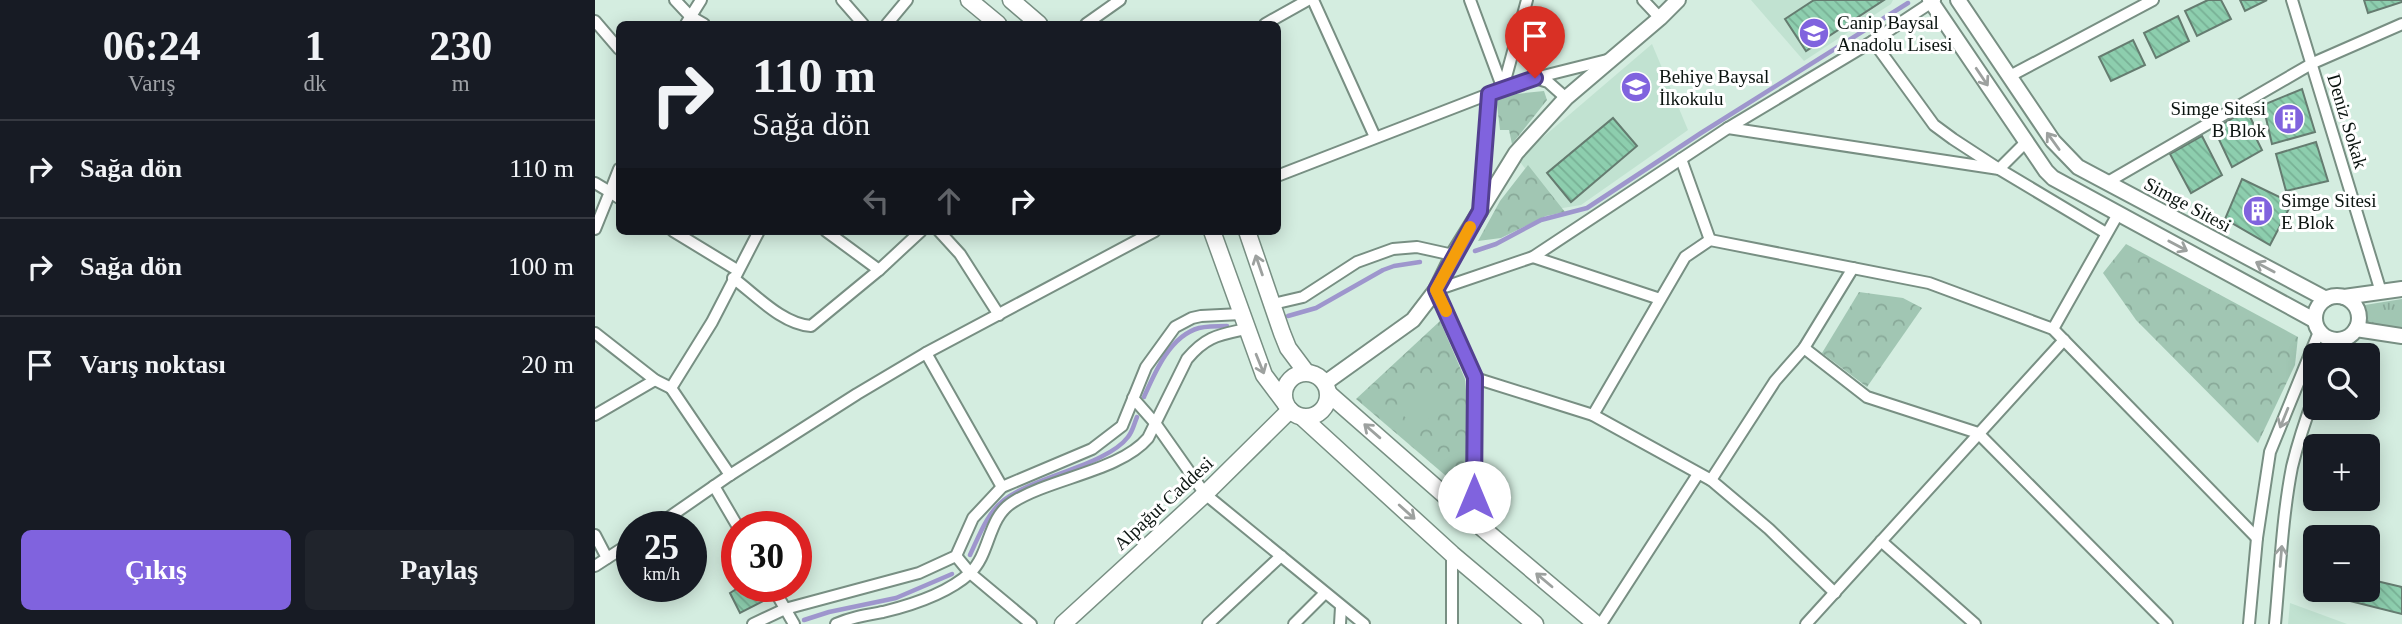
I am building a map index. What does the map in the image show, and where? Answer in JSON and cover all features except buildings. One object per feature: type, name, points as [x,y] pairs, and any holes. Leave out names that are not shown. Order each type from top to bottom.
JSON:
[{"type":"main road","points":[[969,0],[994,21]]},
{"type":"main road","points":[[1011,0],[1036,21]]},
{"type":"main road","points":[[1596,624],[1474,521],[1327,388],[1320,377],[1306,372],[1292,376],[1283,395],[1292,410],[1315,415],[1326,405],[1327,388],[1413,320],[1436,290],[1454,255],[1516,153],[1566,98],[1678,0]]},
{"type":"main road","name":"Simge Sitesi","points":[[1958,0],[2063,154],[2078,167],[2326,299]]},
{"type":"main road","points":[[1932,1],[2053,178],[2317,326],[2335,341],[2347,338],[2359,323],[2358,310],[2344,297]]},
{"type":"main road","points":[[1213,235],[1264,375],[1292,410],[1452,554],[1535,624]]},
{"type":"main road","points":[[1248,235],[1285,340],[1306,372]]},
{"type":"main road","points":[[2317,326],[2317,308],[2326,299],[2402,289]]},
{"type":"main road","points":[[2356,329],[2402,336]]},
{"type":"main road","name":"Alpağut Caddesi","points":[[1063,624],[1292,410]]},
{"type":"street","points":[[675,0],[688,20],[701,0]]},
{"type":"street","points":[[842,0],[860,21]]},
{"type":"street","points":[[890,21],[907,0]]},
{"type":"street","points":[[1090,21],[1120,0]]},
{"type":"street","points":[[1271,21],[1310,0],[1374,138]]},
{"type":"street","points":[[1470,0],[1503,89]]},
{"type":"street","points":[[1503,89],[1527,0]]},
{"type":"street","points":[[1643,0],[1660,18]]},
{"type":"street","points":[[2010,76],[2153,0]]},
{"type":"street","name":"Deniz Sokak","points":[[2292,0],[2381,292]]},
{"type":"street","points":[[1474,521],[1475,377],[1436,290],[1533,257],[1728,128],[1874,41],[1932,1]]},
{"type":"street","points":[[595,21],[616,46]]},
{"type":"street","points":[[2106,183],[2313,64],[2402,24]]},
{"type":"street","points":[[1874,41],[1934,125],[1999,169],[2106,233]]},
{"type":"street","points":[[1281,174],[1503,89],[1535,78],[1612,59]]},
{"type":"street","points":[[1535,78],[1559,89],[1566,98]]},
{"type":"street","points":[[1480,211],[1489,94]]},
{"type":"street","points":[[1728,128],[1999,169]]},
{"type":"street","points":[[1999,169],[2026,142]]},
{"type":"street","points":[[1681,159],[1710,240]]},
{"type":"street","points":[[595,183],[615,195],[595,229]]},
{"type":"street","points":[[2053,329],[2118,214]]},
{"type":"street","points":[[679,235],[735,274],[789,321],[811,326],[917,235]]},
{"type":"street","points":[[671,388],[712,322],[757,235]]},
{"type":"street","points":[[831,235],[879,270]]},
{"type":"street","points":[[943,235],[960,254],[999,315]]},
{"type":"street","points":[[678,511],[857,394],[926,353],[1148,235]]},
{"type":"street","points":[[1593,415],[1685,257],[1710,240],[1929,283],[2053,329],[2257,538]]},
{"type":"street","points":[[1273,304],[1303,297],[1357,262],[1393,249],[1416,247],[1454,255]]},
{"type":"street","points":[[1533,257],[1660,299]]},
{"type":"street","points":[[1711,480],[1775,381],[1804,348],[1853,268]]},
{"type":"street","points":[[753,624],[785,609],[919,573],[956,556],[973,518],[1002,487],[1092,449],[1122,426],[1146,367],[1175,327],[1201,316],[1244,322]]},
{"type":"street","points":[[836,624],[857,616],[906,606],[948,589],[970,573],[978,565],[1004,508],[1027,495],[1140,447],[1148,438],[1187,359],[1196,348],[1244,322]]},
{"type":"street","points":[[2249,624],[2257,538],[2270,452],[2317,326]]},
{"type":"street","points":[[595,333],[655,380],[671,388],[730,475]]},
{"type":"street","points":[[1806,624],[2064,340]]},
{"type":"street","points":[[1804,348],[1867,397],[1978,433],[2167,624]]},
{"type":"street","points":[[926,353],[1002,487]]},
{"type":"street","points":[[1475,377],[1593,415],[1711,480],[1769,529],[1835,593]]},
{"type":"street","points":[[595,415],[655,380]]},
{"type":"street","points":[[1133,398],[1155,423],[1205,494],[1364,624]]},
{"type":"street","points":[[2274,624],[2292,468],[2305,420]]},
{"type":"street","points":[[1601,624],[1698,474]]},
{"type":"street","points":[[714,486],[729,511]]},
{"type":"street","points":[[595,536],[607,558]]},
{"type":"street","points":[[1881,541],[1975,624]]},
{"type":"street","points":[[595,566],[616,552]]},
{"type":"street","points":[[1452,554],[1452,624]]},
{"type":"street","points":[[956,556],[970,573],[1031,624]]},
{"type":"street","points":[[1208,624],[1281,556]]},
{"type":"street","points":[[1294,624],[1325,593]]},
{"type":"street","points":[[781,602],[794,624]]},
{"type":"street","points":[[1340,624],[1341,607]]},
{"type":"shaded area","name":"Canip Baysal Anadolu Lisesi","points":[[1751,0],[1893,0],[1891,4],[1804,61]]},
{"type":"shaded area","name":"Behiye Baysal İlkokulu","points":[[1652,44],[1688,130],[1581,205],[1557,209],[1520,162],[1528,150]]},
{"type":"shaded area","points":[[2290,603],[2347,624],[2288,624]]},
{"type":"green space","points":[[1544,91],[1547,100],[1512,144],[1509,130],[1500,130],[1496,96]]},
{"type":"green space","points":[[1528,165],[1565,212],[1546,216],[1501,238],[1478,241],[1500,201]]},
{"type":"green space","points":[[2126,244],[2298,337],[2295,365],[2258,443],[2136,320],[2103,273]]},
{"type":"green space","points":[[1859,292],[1903,298],[1922,308],[1867,387],[1822,353]]},
{"type":"green space","points":[[2402,299],[2402,329],[2367,323],[2365,305]]},
{"type":"green space","points":[[1440,321],[1465,379],[1471,449],[1466,493],[1356,399]]},
{"type":"green space","points":[[1425,377],[1448,397],[1419,429],[1397,410]]},
{"type":"waterway","points":[[1475,251],[1496,244],[1541,220],[1587,208],[1908,3]]},
{"type":"waterway","points":[[1288,316],[1316,308],[1383,270],[1420,262]]},
{"type":"waterway","points":[[1144,397],[1165,356],[1180,339],[1199,328],[1227,326]]},
{"type":"waterway","points":[[970,555],[988,518],[1004,500],[1033,484],[1088,463],[1118,447],[1130,435],[1137,417]]},
{"type":"waterway","points":[[804,620],[896,598],[952,574]]},
{"type":"slow traffic","points":[[1446,311],[1436,290],[1470,227]]},
{"type":"place","name":"Canip Baysal Anadolu Lisesi","points":[[1814,33]]},
{"type":"place","name":"Behiye Baysal İlkokulu","points":[[1636,87]]},
{"type":"place","name":"Simge Sitesi B Blok","points":[[2289,119]]},
{"type":"place","name":"Simge Sitesi E Blok","points":[[2258,211]]},
{"type":"route","points":[[1474,497],[1475,377],[1436,290],[1480,211],[1489,94],[1535,78]]}]
